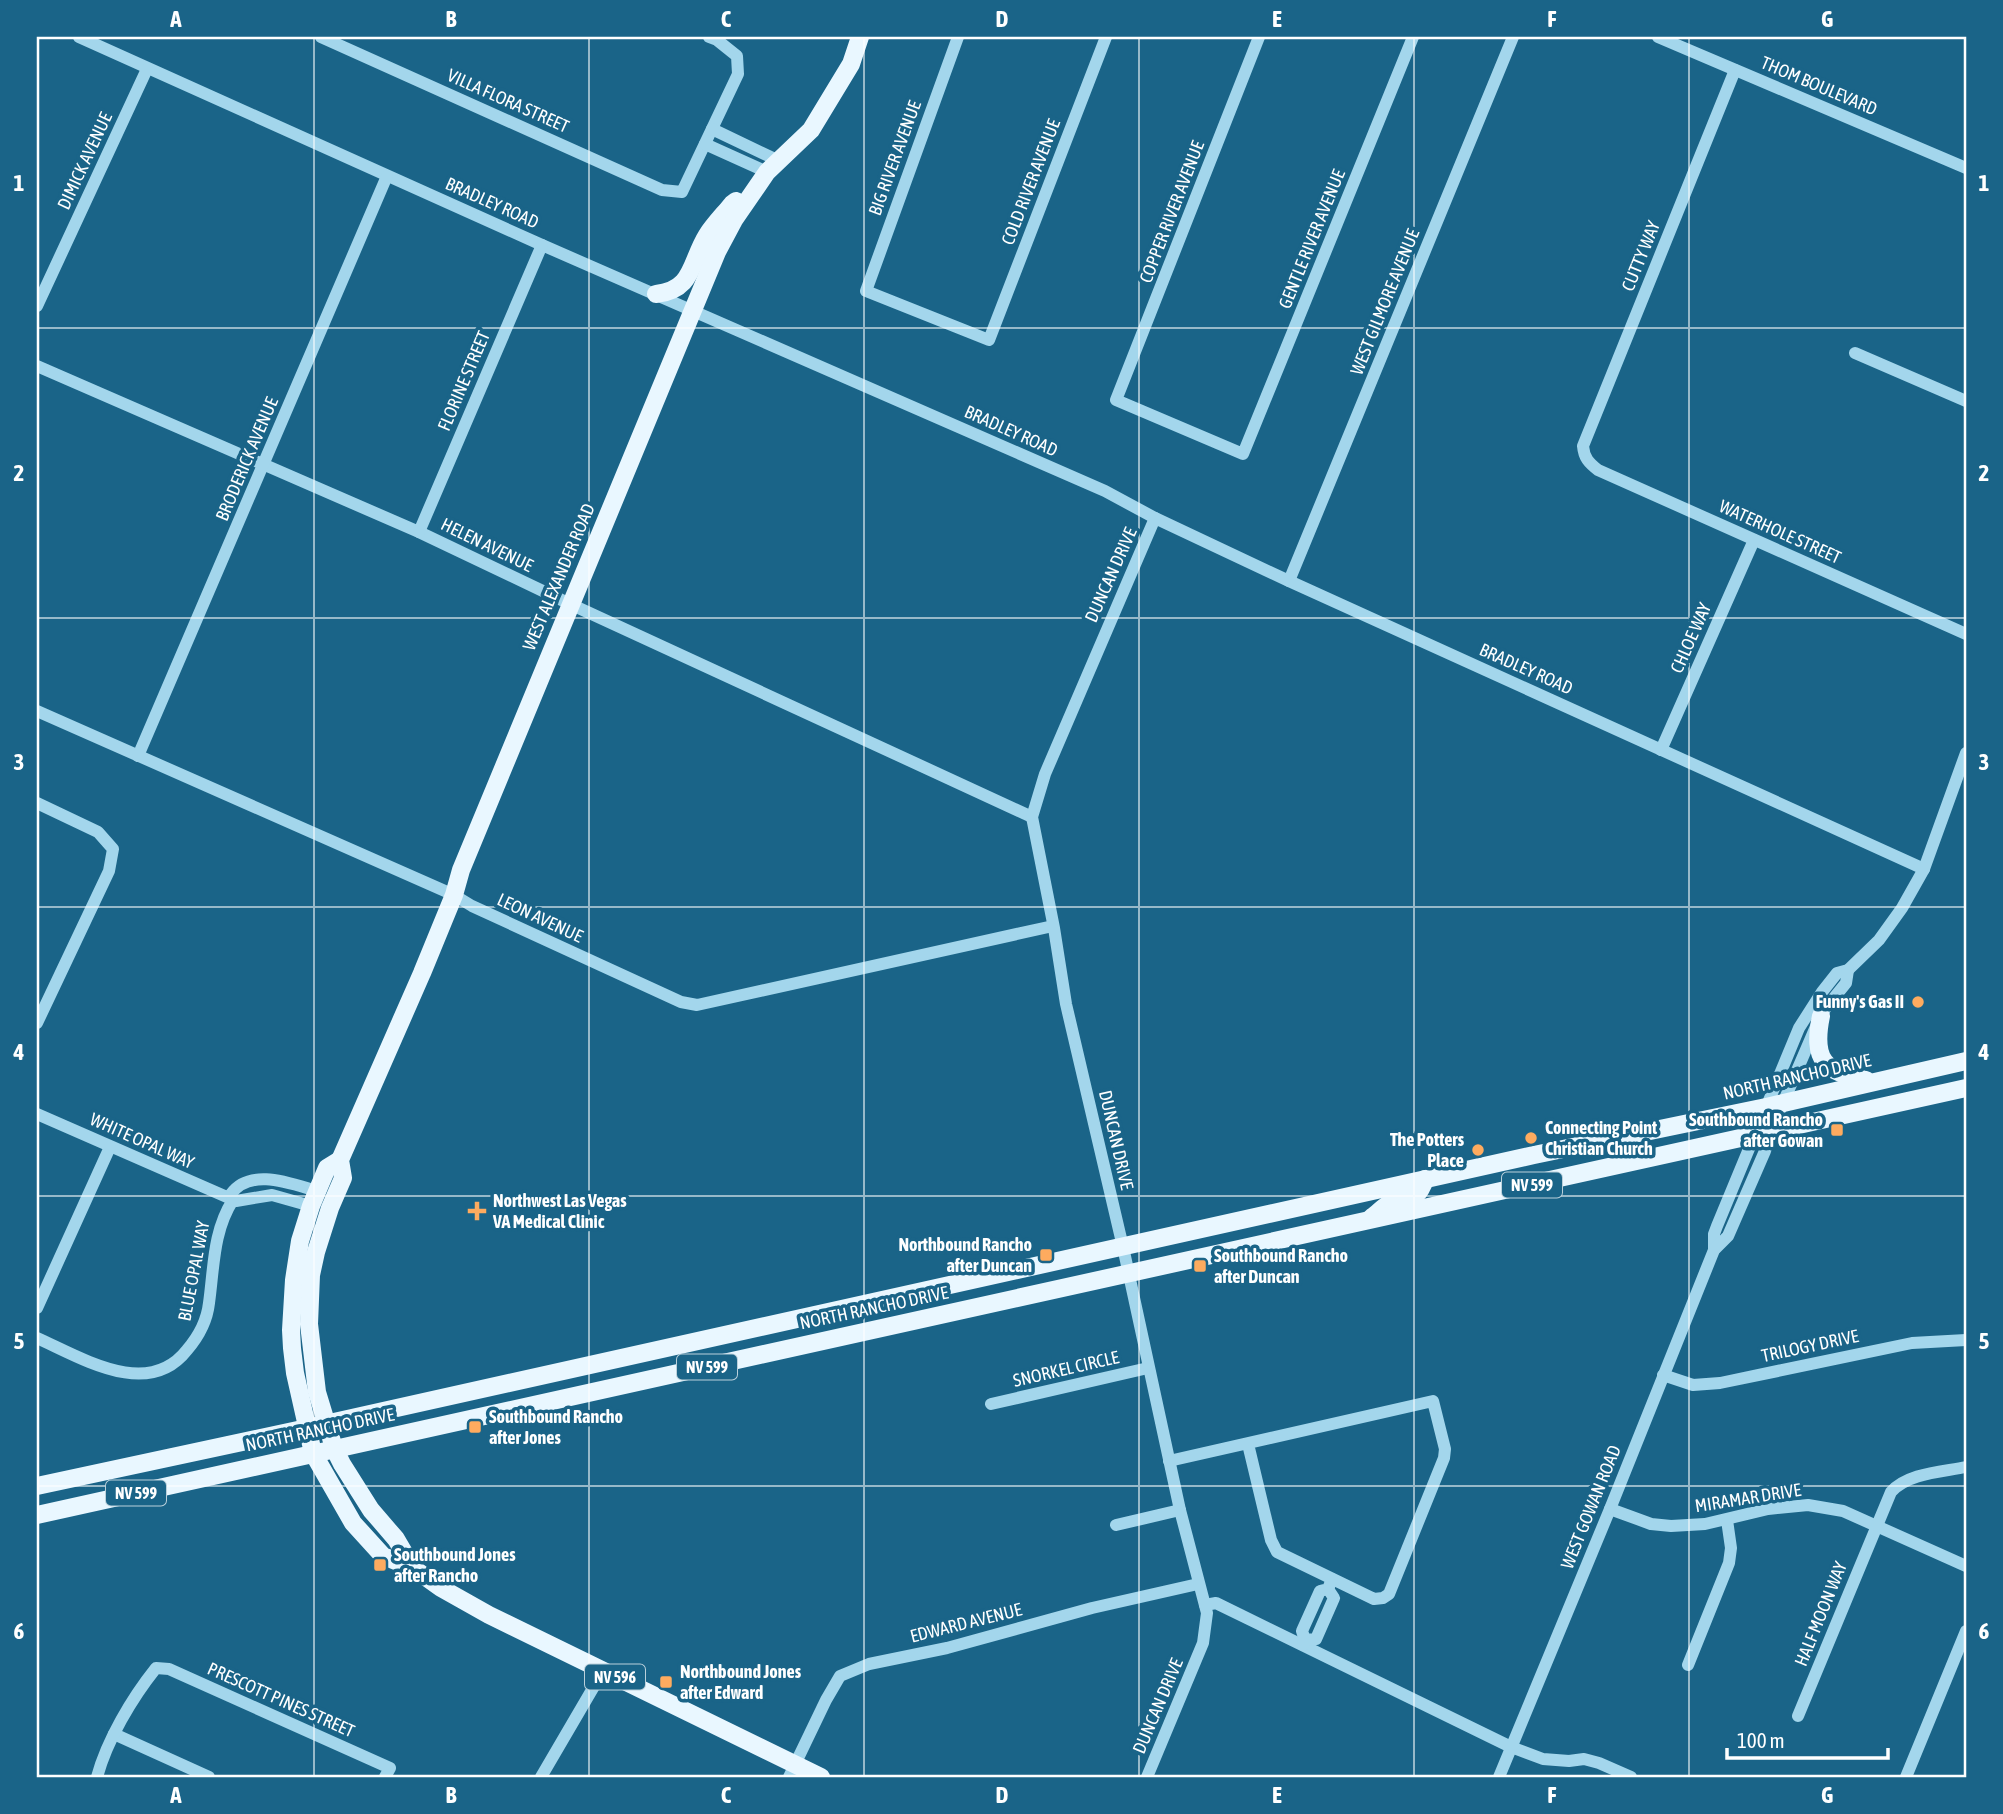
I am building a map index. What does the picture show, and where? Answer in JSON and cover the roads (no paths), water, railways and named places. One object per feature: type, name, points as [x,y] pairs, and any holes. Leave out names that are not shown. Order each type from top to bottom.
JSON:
[{"type":"main road","name":"WEST ALEXANDER ROAD","points":[[327,1423],[317,1392],[309,1303],[316,1251],[343,1178],[340,1160],[422,973],[454,895],[461,870],[717,252],[734,220],[773,167],[811,130],[851,64],[860,37]]},
{"type":"main road","points":[[656,294],[671,292],[681,287],[708,234],[732,204],[757,188]]},
{"type":"main road","points":[[1821,1016],[1817,1046],[1826,1063],[1834,1071],[1846,1076],[1873,1081]]},
{"type":"main road","name":"NORTH RANCHO DRIVE","points":[[37,1486],[1966,1061]]},
{"type":"main road","name":"NORTH RANCHO DRIVE","points":[[37,1515],[1966,1088]]},
{"type":"main road","name":"WEST ALEXANDER ROAD","points":[[307,1428],[295,1373],[291,1330],[294,1280],[300,1241],[314,1198],[327,1168],[340,1160]]},
{"type":"main road","points":[[1460,1201],[1464,1171]]},
{"type":"main road","points":[[1367,1222],[1391,1203],[1409,1199],[1417,1194],[1425,1179]]},
{"type":"main road","name":"NV 596","points":[[327,1423],[334,1448],[355,1486],[370,1510],[396,1539],[413,1568]]},
{"type":"main road","name":"NV 596","points":[[307,1428],[313,1453],[331,1488],[353,1523],[383,1556],[413,1568],[488,1615],[603,1671],[793,1771],[821,1777]]},
{"type":"street","name":"BRADLEY ROAD","points":[[79,37],[387,176],[1105,491],[1155,518],[1289,581],[1924,869]]},
{"type":"street","name":"VILLA FLORA STREET","points":[[321,37],[662,190],[682,192],[705,144]]},
{"type":"street","points":[[709,37],[737,56],[738,74],[705,144],[773,167]]},
{"type":"street","name":"BIG RIVER AVENUE","points":[[958,37],[866,291],[989,340]]},
{"type":"street","name":"COLD RIVER AVENUE","points":[[989,340],[1106,37]]},
{"type":"street","name":"COPPER RIVER AVENUE","points":[[1243,454],[1116,400],[1259,37]]},
{"type":"street","name":"GENTLE RIVER AVENUE","points":[[1243,454],[1413,37]]},
{"type":"street","name":"WEST GILMORE AVENUE","points":[[1289,581],[1513,37]]},
{"type":"street","name":"THOM BOULEVARD","points":[[1658,37],[1966,168]]},
{"type":"street","name":"DIMICK AVENUE","points":[[37,306],[147,69]]},
{"type":"street","name":"CUTTY WAY","points":[[1584,455],[1583,446],[1735,70]]},
{"type":"street","points":[[712,130],[773,167]]},
{"type":"street","name":"BRODERICK AVENUE","points":[[138,756],[387,176]]},
{"type":"street","name":"FLORINE STREET","points":[[419,532],[542,244]]},
{"type":"street","points":[[1855,353],[1966,401]]},
{"type":"street","name":"HELEN AVENUE","points":[[37,366],[419,532],[1032,817]]},
{"type":"street","name":"WATERHOLE STREET","points":[[1584,455],[1598,470],[1966,634]]},
{"type":"street","name":"DUNCAN DRIVE","points":[[1147,1777],[1203,1643],[1207,1613],[1180,1510],[1123,1247],[1066,1004],[1054,926],[1032,817],[1045,774],[1155,518]]},
{"type":"street","name":"CHLOE WAY","points":[[1661,750],[1754,540]]},
{"type":"street","name":"LEON AVENUE","points":[[37,711],[454,895],[472,906],[681,1002],[697,1006],[1054,926]]},
{"type":"street","name":"WEST GOWAN ROAD","points":[[1499,1777],[1611,1509],[1714,1250],[1728,1236],[1765,1151],[1763,1133],[1766,1107],[1794,1039],[1808,1012],[1837,974],[1848,970],[1880,940],[1902,908],[1924,869],[1966,753]]},
{"type":"street","points":[[37,803],[98,832],[113,849],[109,871],[37,1023]]},
{"type":"street","name":"WEST GOWAN ROAD","points":[[1763,1133],[1785,1102],[1821,1016],[1846,983],[1848,970]]},
{"type":"street","name":"WHITE OPAL WAY","points":[[37,1114],[233,1200]]},
{"type":"street","points":[[37,1308],[110,1147]]},
{"type":"street","name":"BLUE OPAL WAY","points":[[37,1338],[109,1371],[156,1373],[181,1359],[198,1337],[205,1321],[218,1232],[225,1212],[233,1200],[231,1194],[236,1188],[248,1182],[282,1181],[314,1198]]},
{"type":"street","name":"TRILOGY DRIVE","points":[[1663,1375],[1693,1385],[1720,1383],[1912,1343],[1966,1340]]},
{"type":"street","name":"SNORKEL CIRCLE","points":[[991,1404],[1148,1368]]},
{"type":"street","points":[[1169,1461],[1433,1401],[1445,1449],[1444,1458],[1389,1594],[1374,1599],[1330,1584],[1277,1552],[1271,1540],[1248,1444]]},
{"type":"street","name":"HALF MOON WAY","points":[[1798,1716],[1891,1492],[1898,1484],[1909,1479],[1966,1467]]},
{"type":"street","name":"MIRAMAR DRIVE","points":[[1611,1509],[1651,1524],[1671,1526],[1705,1524],[1768,1509],[1808,1506],[1843,1511],[1966,1566]]},
{"type":"street","points":[[1116,1525],[1180,1510]]},
{"type":"street","points":[[1688,1665],[1730,1563],[1727,1520]]},
{"type":"street","name":"EDWARD AVENUE","points":[[793,1771],[840,1676],[869,1664],[947,1648],[1092,1608],[1198,1584]]},
{"type":"street","points":[[1304,1643],[1316,1639],[1334,1598],[1330,1584]]},
{"type":"street","points":[[1205,1605],[1216,1603],[1304,1643],[1511,1747],[1543,1759],[1584,1759],[1631,1777]]},
{"type":"street","points":[[1906,1777],[1966,1631]]},
{"type":"street","name":"PRESCOTT PINES STREET","points":[[114,1734],[156,1668],[169,1669],[387,1773]]},
{"type":"street","points":[[541,1777],[603,1671]]},
{"type":"street","points":[[97,1777],[102,1758],[114,1734],[209,1777]]},
{"type":"place","name":"Funny's Gas II","points":[[1918,1002]]},
{"type":"place","name":"Southbound Rancho after Gowan","points":[[1837,1130]]},
{"type":"place","name":"Connecting Point Christian Church","points":[[1531,1138]]},
{"type":"place","name":"The Potters Place","points":[[1478,1150]]},
{"type":"place","name":"Northwest Las Vegas VA Medical Clinic","points":[[477,1211]]},
{"type":"place","name":"Northbound Rancho after Duncan","points":[[1046,1255]]},
{"type":"place","name":"Southbound Rancho after Duncan","points":[[1200,1266]]},
{"type":"place","name":"Southbound Rancho after Jones","points":[[475,1427]]},
{"type":"place","name":"Southbound Jones after Rancho","points":[[380,1565]]},
{"type":"place","name":"Northbound Jones after Edward","points":[[666,1682]]}]
